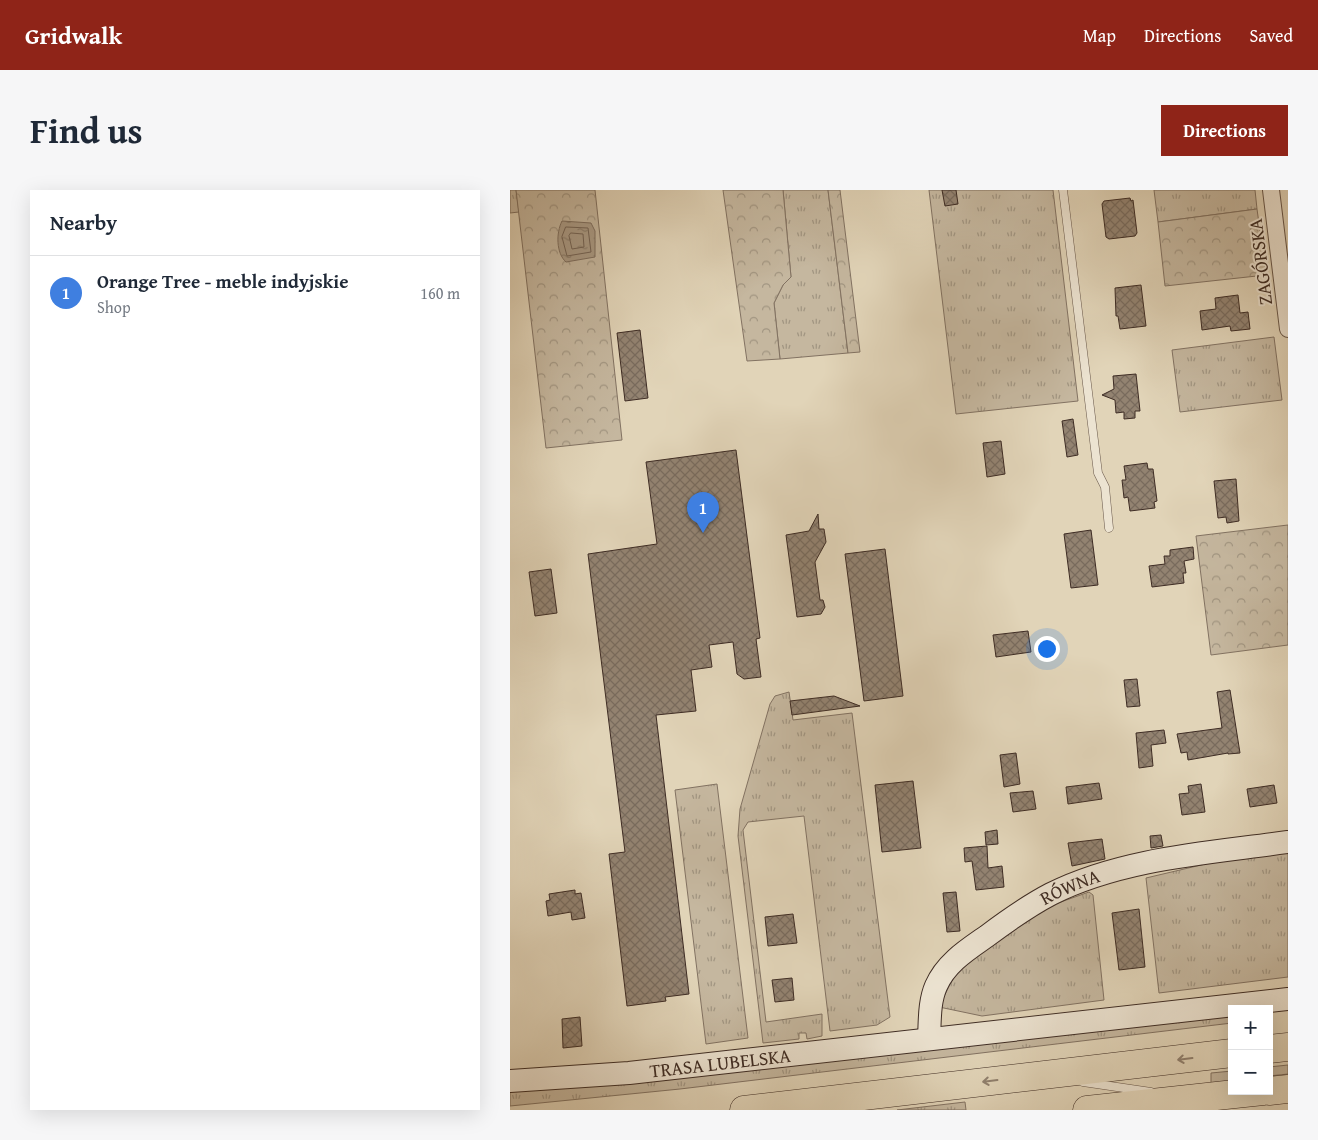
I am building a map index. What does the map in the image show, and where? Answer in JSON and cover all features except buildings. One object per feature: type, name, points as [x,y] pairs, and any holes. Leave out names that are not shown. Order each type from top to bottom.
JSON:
[{"type":"highway","points":[[1273,1049],[1288,1047]]},
{"type":"highway","points":[[744,1110],[1228,1054]]},
{"type":"highway","points":[[1273,1091],[1288,1089]]},
{"type":"highway","points":[[1087,1110],[1228,1094]]},
{"type":"street","name":"ZAGÓRSKA","points":[[1271,190],[1288,329]]},
{"type":"street","name":"RÓWNA","points":[[929,1038],[932,998],[941,975],[949,966],[1008,920],[1052,894],[1126,868],[1288,842]]},
{"type":"street","name":"TRASA LUBELSKA","points":[[510,1081],[629,1073],[1288,999]]},
{"type":"lane","points":[[1062,190],[1098,474],[1105,487],[1109,528]]},
{"type":"lane","points":[[1039,1076],[1192,1098]]},
{"type":"green space","points":[[510,190],[516,190],[519,212],[510,213]]},
{"type":"green space","points":[[516,190],[595,190],[622,440],[546,448]]},
{"type":"green space","points":[[723,190],[783,190],[791,277],[783,285],[774,303],[780,359],[747,361]]},
{"type":"green space","points":[[783,190],[828,190],[848,353],[780,359],[774,303],[783,285],[791,277]]},
{"type":"green space","points":[[828,190],[840,190],[860,352],[848,353]]},
{"type":"green space","points":[[929,190],[1053,190],[1078,401],[956,414]]},
{"type":"green space","points":[[1154,190],[1255,190],[1257,209],[1158,222]]},
{"type":"green space","points":[[1257,209],[1266,275],[1165,286],[1158,222]]},
{"type":"green space","points":[[1274,337],[1282,400],[1180,412],[1172,350]]},
{"type":"green space","points":[[1288,525],[1288,645],[1211,655],[1196,536]]},
{"type":"green space","points":[[789,692],[793,720],[852,713],[890,1017],[877,1025],[830,1031],[804,816],[748,822],[743,830],[766,1022],[822,1014],[822,1036],[807,1039],[806,1033],[799,1033],[799,1039],[763,1043],[738,836],[740,809],[770,704],[775,696]]},
{"type":"green space","points":[[717,784],[748,1038],[706,1044],[675,790]]},
{"type":"green space","points":[[1288,851],[1288,977],[1159,993],[1146,878],[1235,857]]},
{"type":"green space","points":[[1089,892],[1093,895],[1104,1000],[982,1016],[939,1007],[956,972],[1041,909]]},
{"type":"green space","points":[[1228,1013],[1228,1023],[680,1089],[510,1106],[510,1088]]},
{"type":"green space","points":[[1288,1065],[1288,1074],[1273,1076],[1273,1067]]},
{"type":"green space","points":[[1228,1071],[1228,1081],[1211,1083],[1211,1073]]},
{"type":"green space","points":[[965,1102],[966,1110],[897,1110]]},
{"type":"water","points":[[562,221],[591,223],[595,231],[595,257],[566,262],[560,253],[558,243]]},
{"type":"place","name":"Orange Tree - meble indyjskie","points":[[703,533]]}]
